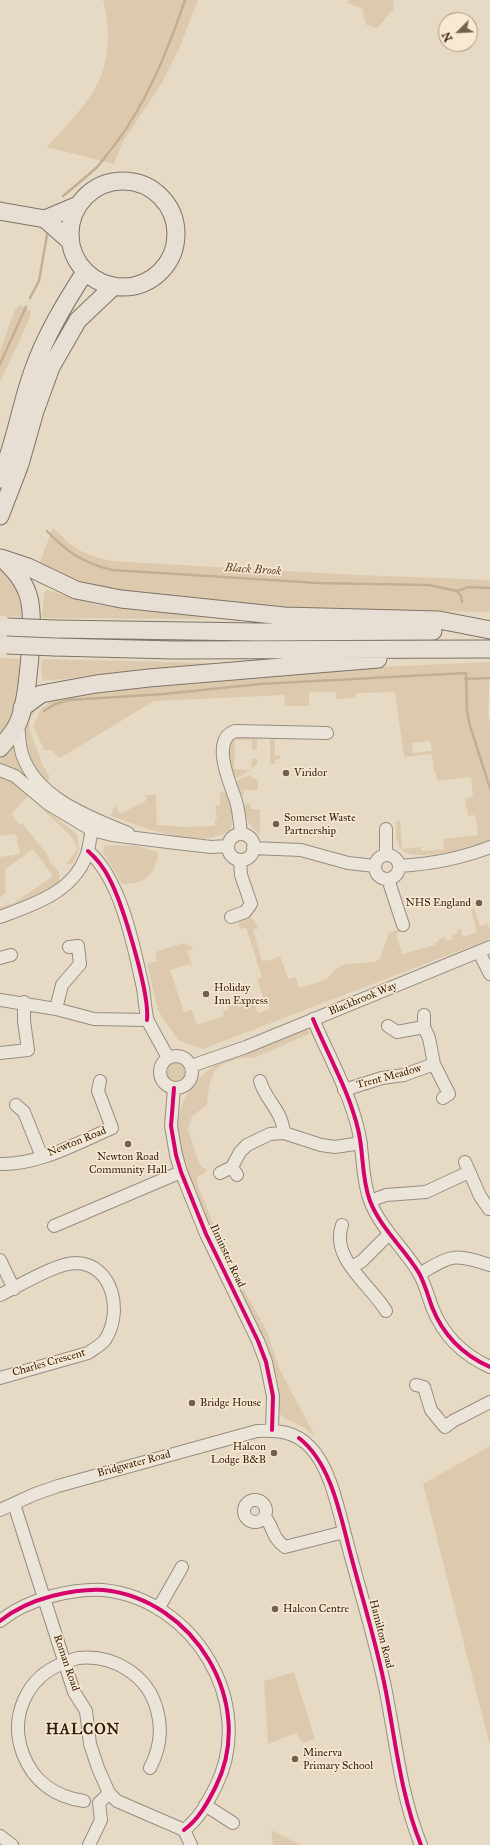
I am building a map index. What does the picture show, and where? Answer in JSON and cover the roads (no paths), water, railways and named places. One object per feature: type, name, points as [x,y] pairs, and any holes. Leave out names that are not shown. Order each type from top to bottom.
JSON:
[{"type":"highway","points":[[125,181],[143,185],[158,194],[170,209],[175,227],[175,245],[169,260],[159,273],[146,282],[130,287],[114,286],[98,281],[85,272],[76,258],[70,241],[71,222],[78,205],[90,192],[107,183],[125,181]]},
{"type":"highway","points":[[0,212],[45,219],[78,205]]},
{"type":"highway","points":[[45,219],[70,241]]},
{"type":"highway","points":[[0,516],[14,462],[33,371],[61,310],[85,272]]},
{"type":"highway","points":[[0,479],[14,462],[51,367],[78,320],[114,286]]},
{"type":"highway","points":[[0,557],[28,567],[76,590],[121,599],[284,616],[439,620],[490,630]]},
{"type":"highway","points":[[0,557],[18,575],[26,591],[31,609],[29,665],[20,716]]},
{"type":"highway","points":[[4,627],[249,632],[490,630]]},
{"type":"highway","points":[[3,645],[174,650],[490,649]]},
{"type":"highway","points":[[0,748],[20,716],[41,694],[96,684],[149,678],[378,659],[448,649]]},
{"type":"street","points":[[20,716],[22,754],[36,779],[61,801],[94,818],[142,838]]},
{"type":"street","points":[[241,834],[236,802],[225,769],[223,742],[227,735],[235,730],[327,733]]},
{"type":"street","points":[[0,770],[15,776],[47,803],[92,830],[112,835],[210,847],[228,846]]},
{"type":"street","points":[[0,917],[39,902],[59,891],[81,867],[88,851],[94,818]]},
{"type":"street","points":[[386,828],[386,855]]},
{"type":"street","points":[[241,834],[249,837],[254,848],[249,857],[240,860],[230,854],[228,846],[232,838],[241,834]]},
{"type":"street","points":[[399,866],[436,863],[472,854],[490,847]]},
{"type":"street","points":[[254,848],[301,850],[348,863],[375,866]]},
{"type":"street","points":[[88,851],[109,878],[125,918],[138,964],[147,1010],[147,1020],[168,1058]]},
{"type":"street","points":[[386,855],[395,858],[399,866],[396,875],[388,879],[380,877],[375,866],[379,857],[386,855]]},
{"type":"street","points":[[231,917],[245,912],[251,904],[241,875],[240,860]]},
{"type":"street","points":[[388,879],[403,925]]},
{"type":"street","points":[[56,1009],[62,985],[80,964],[78,945]]},
{"type":"street","points":[[485,950],[490,974]]},
{"type":"street","name":"Blackbrook Way","points":[[191,1066],[246,1047],[485,950]]},
{"type":"street","points":[[0,1000],[24,1002],[94,1019],[147,1020]]},
{"type":"street","points":[[0,1053],[32,1049],[24,1021],[24,1002]]},
{"type":"street","points":[[313,1019],[344,1090],[358,1129],[362,1167],[370,1201],[389,1234],[419,1274],[426,1288],[432,1306],[446,1332],[459,1348],[469,1356],[490,1367]]},
{"type":"street","name":"Trent Meadow","points":[[393,1032],[424,1021],[434,1064],[450,1098]]},
{"type":"street","points":[[180,1056],[191,1066],[192,1073],[188,1082],[184,1086],[174,1088],[167,1085],[161,1076],[161,1066],[168,1058],[180,1056]]},
{"type":"street","name":"Trent Meadow","points":[[344,1090],[382,1078],[404,1075],[434,1064]]},
{"type":"street","name":"Newton Road","points":[[0,1164],[26,1161],[42,1157],[114,1132],[98,1091],[100,1081]]},
{"type":"street","points":[[260,1086],[279,1112],[283,1121],[284,1133]]},
{"type":"street","name":"Ilminster Road","points":[[174,1088],[171,1112],[172,1136],[181,1172],[206,1234],[258,1341],[266,1362],[273,1396],[272,1430]]},
{"type":"street","name":"Newton Road","points":[[16,1105],[24,1112],[42,1157]]},
{"type":"street","points":[[220,1173],[234,1171],[240,1152],[247,1145],[270,1134],[284,1133],[335,1147],[360,1144]]},
{"type":"street","points":[[370,1201],[386,1195],[426,1192],[467,1167],[483,1207]]},
{"type":"street","points":[[54,1226],[108,1197],[181,1172]]},
{"type":"street","points":[[337,1231],[343,1251],[352,1267],[380,1305]]},
{"type":"street","points":[[352,1267],[362,1261],[389,1234]]},
{"type":"street","points":[[419,1274],[451,1257],[459,1257],[490,1265]]},
{"type":"street","points":[[0,1260],[14,1289]]},
{"type":"street","name":"Charles Crescent","points":[[0,1296],[63,1265],[78,1263],[84,1264],[98,1271],[109,1284],[114,1300],[113,1319],[104,1341],[88,1353],[0,1378]]},
{"type":"street","points":[[423,1386],[431,1410],[442,1431],[453,1421],[490,1402]]},
{"type":"street","name":"Bridgwater Road","points":[[0,1510],[35,1494],[84,1478],[257,1431],[272,1430]]},
{"type":"street","name":"Hamilton Road","points":[[272,1430],[287,1432],[310,1446],[318,1457],[326,1473],[344,1532],[386,1690],[408,1809],[421,1845]]},
{"type":"street","name":"Roman Road","points":[[14,1504],[74,1692],[86,1711],[90,1744],[109,1793]]},
{"type":"street","points":[[265,1517],[269,1522],[277,1541],[285,1547],[344,1532]]},
{"type":"street","points":[[158,1608],[182,1567]]},
{"type":"street","points":[[0,1621],[23,1606],[44,1598],[78,1591],[104,1590],[129,1596],[158,1608],[183,1627],[200,1646],[221,1683],[227,1707],[229,1731],[227,1753],[221,1775],[205,1806],[192,1824],[184,1830]]},
{"type":"street","points":[[150,1759],[160,1739],[159,1716],[150,1693],[138,1677],[113,1662],[102,1659],[77,1658],[45,1673],[28,1691],[20,1707],[18,1733],[23,1754],[33,1775],[50,1790],[70,1804],[91,1802],[109,1793],[117,1801],[184,1830],[191,1845]]},
{"type":"street","points":[[89,1845],[101,1820],[91,1802]]},
{"type":"street","points":[[205,1806],[233,1823]]},
{"type":"street","points":[[0,1836],[12,1845]]},
{"type":"waterway","points":[[63,196],[98,166],[136,113],[163,58],[185,0]]},
{"type":"waterway","points":[[30,298],[39,281],[47,235]]},
{"type":"waterway","points":[[0,364],[26,307]]},
{"type":"waterway","name":"Black Brook","points":[[47,531],[76,556],[92,564],[112,570],[318,583],[429,585],[457,591],[461,596],[462,602]]},
{"type":"waterway","points":[[457,591],[469,587],[490,588]]},
{"type":"waterway","points":[[44,711],[55,704],[69,700],[164,694],[260,684],[466,673],[467,712],[490,788]]},
{"type":"waterway","points":[[465,679],[490,678]]},
{"type":"place","name":"Viridor","points":[[286,773]]},
{"type":"place","name":"Somerset Waste Partnership","points":[[276,824]]},
{"type":"place","name":"NHS England","points":[[479,903]]},
{"type":"place","name":"Holiday Inn Express","points":[[206,994]]},
{"type":"place","name":"Newton Road Community Hall","points":[[128,1144]]},
{"type":"place","name":"Bridge House","points":[[192,1403]]},
{"type":"place","name":"Halcon Lodge B&B","points":[[274,1453]]},
{"type":"place","name":"Halcon Centre","points":[[275,1609]]},
{"type":"place","name":"Minerva Primary School","points":[[295,1759]]},
{"type":"district","name":"HALCON","points":[[83,1730]]}]
